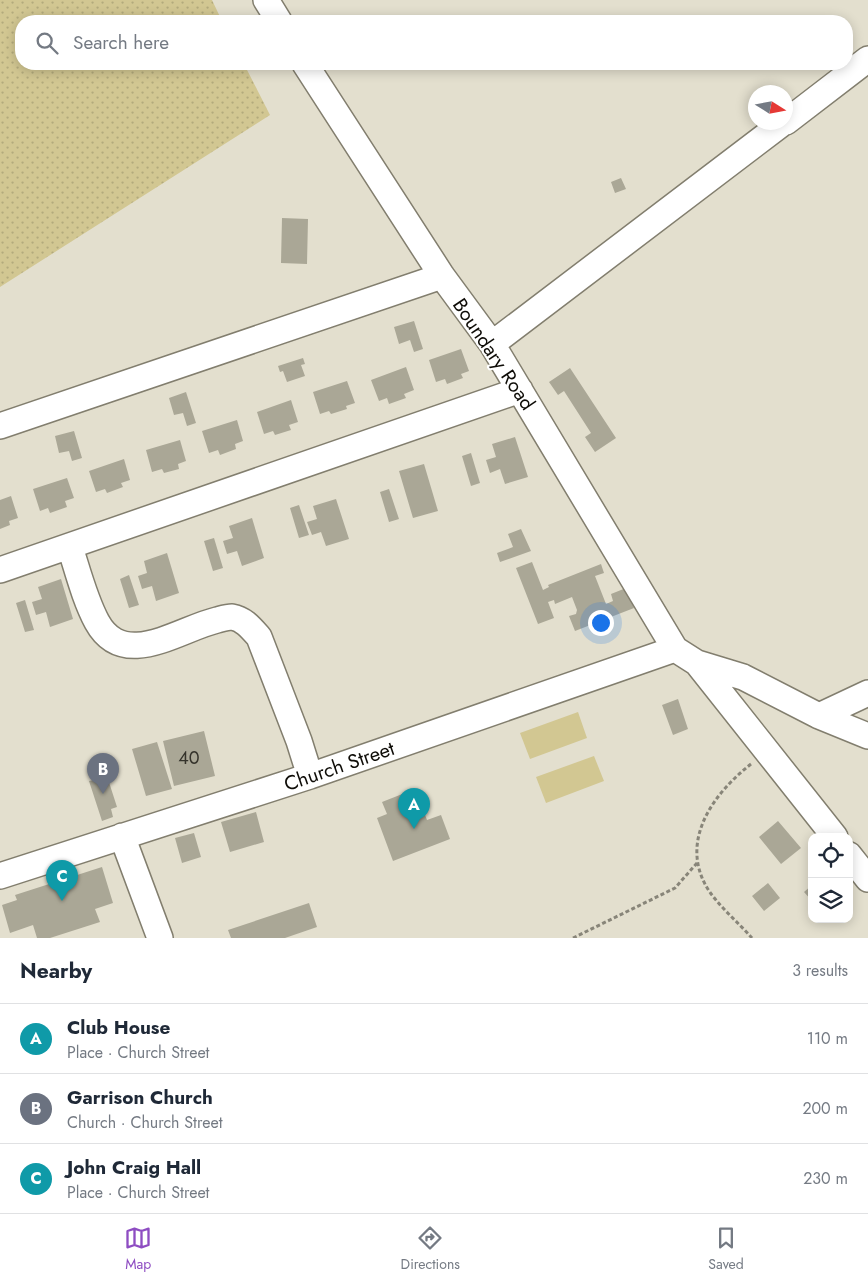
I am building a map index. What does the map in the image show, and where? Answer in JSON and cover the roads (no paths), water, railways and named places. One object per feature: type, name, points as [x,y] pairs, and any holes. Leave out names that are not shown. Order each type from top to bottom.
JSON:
[{"type":"street","points":[[266,0],[275,15]]},
{"type":"street","points":[[793,116],[868,59]]},
{"type":"street","name":"Boundary Road","points":[[309,70],[442,276],[492,344],[676,649]]},
{"type":"street","points":[[492,344],[774,130]]},
{"type":"street","points":[[0,426],[442,276]]},
{"type":"street","points":[[0,570],[520,390]]},
{"type":"street","points":[[70,547],[98,624],[118,644],[143,646],[210,622],[231,617],[248,624],[259,637],[299,741],[310,776]]},
{"type":"street","points":[[676,649],[697,663],[743,678],[819,716],[868,736]]},
{"type":"street","name":"Church Street","points":[[0,876],[310,776],[676,649]]},
{"type":"street","points":[[697,663],[832,833]]},
{"type":"street","points":[[819,716],[868,693]]},
{"type":"street","points":[[122,836],[160,938]]},
{"type":"street","points":[[853,860],[868,879]]},
{"type":"place","name":"Garrison Church","points":[[103,794]]},
{"type":"place","name":"Club House","points":[[414,829]]},
{"type":"place","name":"John Craig Hall","points":[[62,901]]}]
